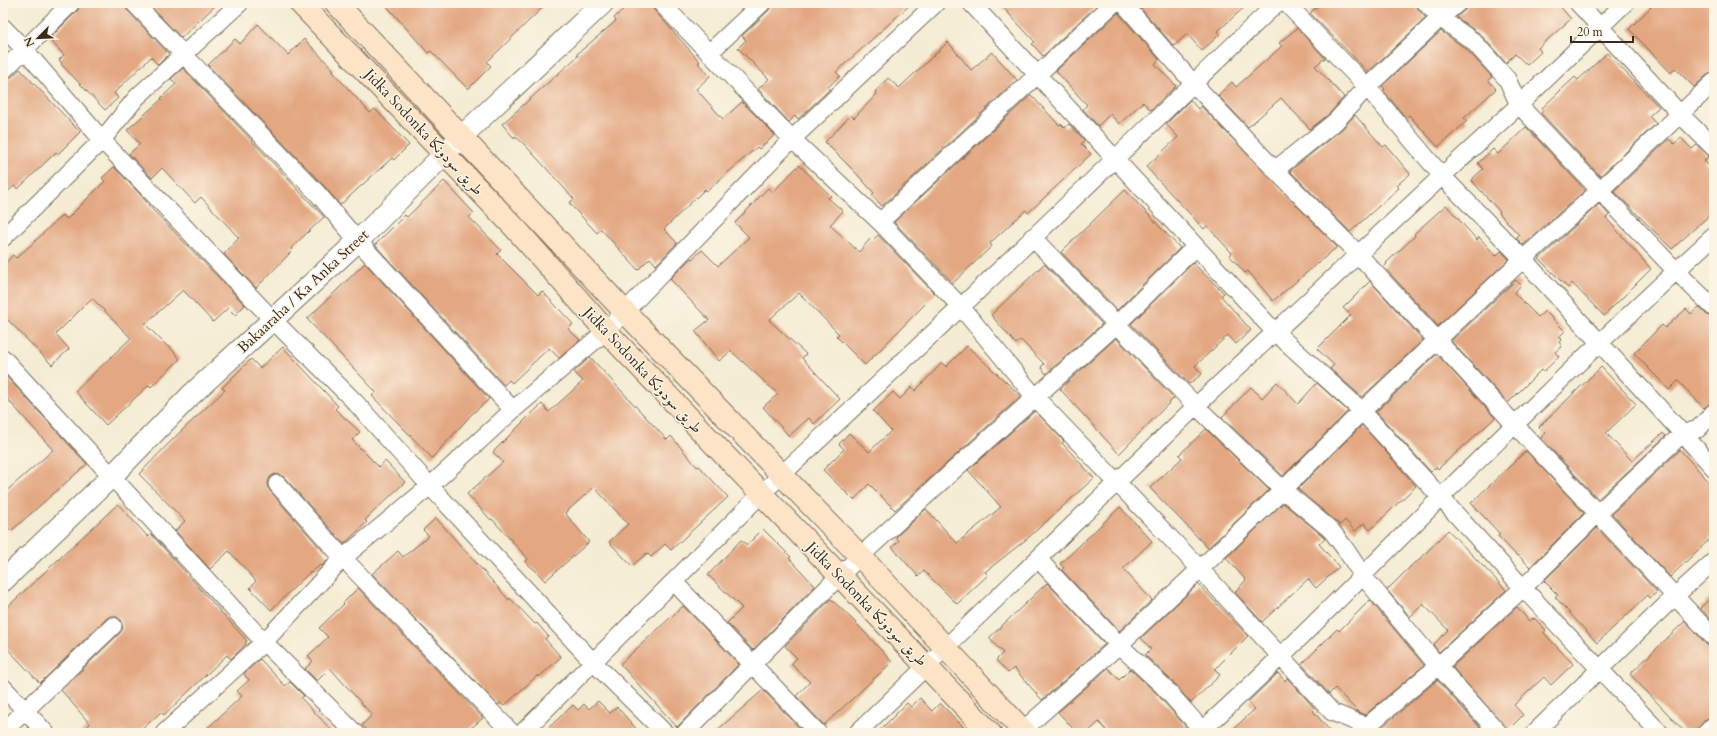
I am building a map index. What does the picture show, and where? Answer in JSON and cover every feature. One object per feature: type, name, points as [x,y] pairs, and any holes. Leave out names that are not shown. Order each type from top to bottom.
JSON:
[{"type":"main road","name":"Jidka Sodonka طريق سودونكا","points":[[300,3],[516,229],[606,331],[927,665],[990,733]]},
{"type":"main road","name":"Jidka Sodonka طريق سودونكا","points":[[336,3],[625,312],[861,557],[1024,732]]},
{"type":"street","points":[[3,72],[71,3]]},
{"type":"street","points":[[134,3],[318,194],[358,241],[512,410]]},
{"type":"street","points":[[3,238],[102,140],[137,97],[184,56],[240,3]]},
{"type":"street","name":"Bakaaraha / Ka Anka Street","points":[[3,581],[112,476],[191,395],[358,241],[461,137],[603,3]]},
{"type":"street","points":[[661,3],[792,139],[880,222],[961,307],[1035,397],[1200,569],[1332,712],[1365,731],[1523,588],[1598,513],[1682,434],[1698,428],[1714,412]]},
{"type":"street","points":[[709,53],[762,3]]},
{"type":"street","points":[[164,733],[264,642],[343,558],[430,486],[512,410],[606,331],[792,139],[936,3]]},
{"type":"street","points":[[971,3],[1275,332],[1362,411],[1523,588],[1660,733]]},
{"type":"street","points":[[880,222],[1039,75],[1114,3]]},
{"type":"street","points":[[1123,3],[1194,84],[1275,170],[1358,254],[1674,597],[1714,638]]},
{"type":"street","points":[[522,733],[761,494],[961,307],[1032,237],[1194,84],[1277,3]]},
{"type":"street","points":[[1286,3],[1367,87],[1442,176],[1523,259],[1714,468]]},
{"type":"street","points":[[1426,3],[1440,18],[1473,41],[1508,79],[1519,106],[1676,271],[1714,308]]},
{"type":"street","points":[[1275,170],[1336,121],[1367,87],[1458,3]]},
{"type":"street","points":[[1578,3],[1680,114],[1714,148]]},
{"type":"street","points":[[857,733],[1196,406],[1519,106],[1625,3]]},
{"type":"street","points":[[3,27],[24,49],[102,140],[272,319],[355,402],[430,486],[593,662],[665,733]]},
{"type":"street","points":[[1024,732],[1200,569],[1283,490],[1362,411],[1523,259],[1600,191],[1714,82]]},
{"type":"street","points":[[1038,560],[1119,645],[1162,685],[1202,732],[1363,576],[1515,425],[1714,236]]},
{"type":"street","points":[[1032,237],[1196,406],[1283,490],[1331,530],[1363,576],[1438,666],[1499,733]]},
{"type":"street","points":[[685,733],[840,575],[955,468],[1116,325],[1195,247]]},
{"type":"street","points":[[3,358],[347,730]]},
{"type":"street","points":[[277,484],[343,558],[512,733]]},
{"type":"street","points":[[1534,733],[1674,597],[1714,561]]},
{"type":"street","points":[[674,582],[818,733]]},
{"type":"street","points":[[3,732],[113,626]]},
{"type":"street","points":[[3,687],[46,733]]},
{"type":"street","points":[[1706,733],[1714,725]]},
{"type":"building","points":[[81,3],[124,3],[127,10],[169,54],[158,65],[151,57],[114,93],[118,98],[105,110],[61,64],[62,63],[59,60],[64,55],[49,39],[78,10]]},
{"type":"building","points":[[148,3],[218,3],[181,38]]},
{"type":"building","points":[[384,3],[547,3],[487,62],[491,66],[468,89],[431,51],[428,53]]},
{"type":"building","points":[[630,3],[651,3],[654,10],[700,62],[698,63],[710,76],[696,89],[723,119],[742,102],[775,135],[759,149],[757,147],[707,191],[705,189],[664,229],[677,243],[656,265],[650,258],[638,270],[601,229],[597,233],[569,203],[574,199],[526,146],[515,136],[514,138],[502,124],[578,56],[577,54],[616,21],[614,18]]},
{"type":"building","points":[[772,3],[912,3],[836,72],[840,76],[828,87],[830,89],[798,119],[795,116],[789,122],[758,89],[769,79],[738,48],[746,40],[742,36],[769,10]]},
{"type":"building","points":[[999,3],[1099,3],[1043,56],[1032,44],[1035,42]]},
{"type":"building","points":[[1136,3],[1249,3],[1218,31],[1220,34],[1202,51],[1187,34],[1174,46]]},
{"type":"building","points":[[1321,3],[1416,3],[1418,10],[1426,18],[1368,72],[1310,13]]},
{"type":"building","points":[[1468,3],[1557,3],[1571,19],[1538,48],[1541,52],[1527,65],[1515,54],[1506,63],[1480,34],[1456,17],[1465,10]]},
{"type":"building","points":[[1655,3],[1714,3],[1714,72],[1707,75],[1694,87],[1675,68],[1671,73],[1629,29]]},
{"type":"building","points":[[1118,13],[1159,59],[1155,64],[1176,86],[1151,110],[1143,102],[1119,124],[1110,114],[1098,126],[1083,109],[1087,105],[1056,71]]},
{"type":"building","points":[[258,24],[288,55],[304,39],[334,70],[332,71],[370,113],[375,109],[409,145],[394,160],[392,158],[340,205],[325,187],[208,65],[235,39],[240,44]]},
{"type":"building","points":[[1297,28],[1325,58],[1315,66],[1344,97],[1329,114],[1310,129],[1281,98],[1248,127],[1218,95],[1232,82],[1236,87],[1282,46],[1279,43]]},
{"type":"building","points":[[1441,31],[1466,49],[1492,77],[1488,80],[1496,89],[1464,118],[1467,121],[1438,147],[1409,115],[1406,118],[1383,90],[1385,89],[1382,86]]},
{"type":"building","points":[[948,42],[971,70],[992,52],[1017,80],[882,206],[872,195],[874,193],[825,142],[851,115],[854,118],[877,94],[875,92],[888,78],[899,88]]},
{"type":"building","points":[[1607,53],[1659,107],[1649,116],[1656,124],[1600,176],[1541,113],[1544,110],[1542,108],[1575,77],[1578,80]]},
{"type":"building","points":[[183,68],[324,217],[291,248],[293,250],[256,288],[224,254],[239,238],[201,197],[195,203],[162,168],[152,178],[129,154],[140,144],[127,130],[162,99],[161,98],[176,84],[171,79]]},
{"type":"building","points":[[20,69],[80,132],[58,154],[56,152],[18,189],[14,186],[3,196],[3,85]]},
{"type":"building","points":[[1031,95],[1059,125],[1061,124],[1065,128],[1069,124],[1084,140],[1081,144],[1091,154],[1028,213],[1026,210],[990,243],[992,246],[953,283],[894,222]]},
{"type":"building","points":[[1190,100],[1198,109],[1201,106],[1337,247],[1273,301],[1248,271],[1245,273],[1229,255],[1232,253],[1207,226],[1204,229],[1146,167],[1178,137],[1166,124]]},
{"type":"building","points":[[1355,115],[1383,147],[1386,145],[1410,174],[1397,185],[1399,188],[1350,232],[1290,171],[1342,129]]},
{"type":"building","points":[[1526,127],[1585,190],[1523,245],[1516,238],[1519,235],[1471,180],[1483,169],[1478,163],[1493,149],[1498,154]]},
{"type":"building","points":[[1681,138],[1692,149],[1697,145],[1709,156],[1704,161],[1714,171],[1714,211],[1672,249],[1614,191],[1669,139],[1674,144]]},
{"type":"building","points":[[799,165],[831,196],[828,198],[843,211],[830,225],[859,252],[871,238],[873,240],[878,235],[935,294],[865,365],[836,336],[839,334],[799,293],[769,320],[806,354],[802,358],[840,399],[814,424],[809,418],[789,436],[763,407],[778,394],[731,351],[719,361],[695,331],[709,320],[670,279],[691,258],[692,259],[702,250],[718,266],[749,237],[735,223],[768,188],[773,192]]},
{"type":"building","points":[[114,167],[140,194],[151,208],[245,305],[235,315],[228,308],[213,322],[183,290],[145,324],[168,347],[169,346],[180,359],[151,387],[149,385],[106,425],[75,391],[131,338],[92,298],[56,334],[69,349],[52,365],[3,315],[3,266],[13,255],[16,258],[62,215],[67,219],[105,181],[102,178]]},
{"type":"building","points":[[444,181],[474,213],[469,217],[501,250],[497,254],[538,295],[542,291],[573,324],[568,329],[580,340],[559,358],[549,348],[512,383],[509,380],[504,385],[375,245],[405,215],[407,217]]},
{"type":"building","points":[[1125,190],[1180,248],[1117,310],[1061,252]]},
{"type":"building","points":[[1599,204],[1609,215],[1606,218],[1651,269],[1604,316],[1572,283],[1568,288],[1539,259]]},
{"type":"building","points":[[1446,205],[1477,240],[1479,237],[1496,256],[1501,251],[1509,259],[1438,326],[1384,267],[1387,264],[1386,263],[1415,236],[1414,234]]},
{"type":"building","points":[[365,263],[489,399],[472,414],[432,458],[372,396],[376,392],[307,319]]},
{"type":"building","points":[[1193,263],[1224,293],[1221,296],[1251,330],[1236,344],[1228,335],[1195,366],[1202,374],[1189,384],[1131,324]]},
{"type":"building","points":[[1044,264],[1102,324],[1046,374],[1041,367],[1044,364],[1021,340],[1016,344],[991,315]]},
{"type":"building","points":[[1516,280],[1521,285],[1514,293],[1538,317],[1545,311],[1565,331],[1559,337],[1562,339],[1559,342],[1562,346],[1555,352],[1559,357],[1543,372],[1541,370],[1508,403],[1451,341]]},
{"type":"building","points":[[1370,281],[1423,340],[1362,397],[1330,369],[1334,365],[1317,349],[1351,315],[1343,308]]},
{"type":"building","points":[[1699,307],[1707,315],[1714,318],[1714,402],[1704,408],[1678,381],[1669,390],[1634,353],[1662,325],[1665,328],[1686,309],[1691,314]]},
{"type":"building","points":[[1116,338],[1174,398],[1119,454],[1060,389]]},
{"type":"building","points":[[967,346],[1021,396],[895,510],[869,484],[854,500],[823,470],[844,449],[839,444],[849,433],[869,452],[891,431],[873,411],[893,392],[900,399],[912,387],[915,391],[942,363],[946,367]]},
{"type":"building","points":[[283,347],[338,406],[335,409],[360,432],[352,440],[379,467],[385,461],[405,482],[365,520],[367,522],[344,544],[284,477],[275,474],[270,477],[267,486],[270,491],[329,558],[322,566],[320,565],[311,573],[310,572],[271,610],[250,588],[256,581],[229,551],[210,569],[175,531],[185,521],[139,474],[178,434],[225,390],[222,388],[251,359],[260,368]]},
{"type":"building","points":[[1437,354],[1495,418],[1438,469],[1436,467],[1431,472],[1376,412]]},
{"type":"building","points":[[590,357],[667,440],[671,436],[697,467],[699,466],[728,497],[671,550],[665,544],[651,557],[647,553],[632,566],[609,542],[628,524],[594,487],[565,513],[589,542],[545,581],[525,562],[528,559],[467,494],[503,462],[493,452],[528,417],[542,404],[549,412],[583,381],[574,372]]},
{"type":"building","points":[[1601,367],[1636,404],[1606,433],[1632,461],[1663,433],[1666,436],[1598,499],[1541,438],[1545,433],[1539,427]]},
{"type":"building","points":[[3,373],[87,464],[11,531],[3,522],[3,494],[53,450],[3,394]]},
{"type":"building","points":[[1277,382],[1298,404],[1317,383],[1348,411],[1283,476],[1222,417],[1251,387],[1262,398]]},
{"type":"building","points":[[1035,411],[1064,441],[1062,443],[1094,478],[1028,538],[985,572],[988,575],[957,604],[924,571],[918,576],[892,547],[899,541],[896,537],[926,509],[957,543],[1001,507],[968,470]]},
{"type":"building","points":[[1362,425],[1416,486],[1370,530],[1364,523],[1355,531],[1345,520],[1340,525],[1298,489]]},
{"type":"building","points":[[1206,429],[1269,490],[1208,548],[1150,488],[1182,458],[1179,455]]},
{"type":"building","points":[[1680,450],[1714,487],[1714,535],[1670,577],[1612,514]]},
{"type":"building","points":[[1526,451],[1584,513],[1530,567],[1498,536],[1500,534],[1471,503]]},
{"type":"building","points":[[1283,503],[1324,537],[1325,539],[1319,544],[1339,567],[1316,588],[1308,579],[1262,622],[1235,592],[1246,580],[1226,558]]},
{"type":"building","points":[[118,504],[148,537],[151,534],[247,641],[245,643],[246,644],[231,659],[227,655],[164,715],[161,712],[138,733],[80,733],[90,724],[61,690],[120,633],[123,628],[120,619],[115,616],[110,616],[106,619],[40,683],[3,644],[3,611]]},
{"type":"building","points":[[1120,507],[1152,541],[1123,569],[1152,600],[1119,631],[1062,570],[1064,568],[1060,564]]},
{"type":"building","points":[[436,518],[509,600],[510,598],[535,624],[537,623],[548,636],[545,639],[561,657],[539,677],[538,675],[504,706],[500,703],[498,705],[372,574],[398,551],[403,557],[429,536],[423,530]]},
{"type":"building","points":[[1597,528],[1657,592],[1650,598],[1648,595],[1597,643],[1555,597],[1558,595],[1544,581]]},
{"type":"building","points":[[763,529],[791,557],[789,558],[815,586],[753,650],[727,623],[742,608],[708,575],[741,540],[747,545]]},
{"type":"building","points":[[1448,530],[1506,590],[1439,652],[1433,645],[1448,630],[1423,604],[1410,617],[1387,590]]},
{"type":"building","points":[[1047,583],[1105,644],[1042,700],[1014,668],[1008,673],[996,660],[1003,653],[989,638]]},
{"type":"building","points":[[1198,584],[1248,636],[1215,669],[1220,675],[1191,703],[1169,678],[1145,655],[1151,649],[1141,638]]},
{"type":"building","points":[[358,588],[483,718],[465,733],[370,733],[362,725],[372,715],[330,668],[317,681],[305,669],[313,661],[308,656],[328,637],[319,628]]},
{"type":"building","points":[[1714,595],[1714,623],[1700,608]]},
{"type":"building","points":[[831,599],[855,622],[892,662],[824,725],[796,696],[810,682],[791,664],[797,658],[785,646]]},
{"type":"building","points":[[1370,600],[1424,665],[1365,715],[1358,712],[1335,688],[1329,694],[1302,664],[1337,629],[1339,631]]},
{"type":"building","points":[[683,606],[739,664],[677,727],[620,664]]},
{"type":"building","points":[[1517,607],[1529,621],[1532,618],[1533,620],[1534,618],[1546,630],[1544,633],[1573,664],[1551,685],[1544,677],[1514,705],[1523,715],[1508,730],[1452,667]]},
{"type":"building","points":[[1685,621],[1707,645],[1714,648],[1714,714],[1707,718],[1694,733],[1686,733],[1630,674]]},
{"type":"building","points":[[260,659],[285,686],[290,682],[304,696],[301,698],[334,733],[202,733],[242,696],[237,691],[249,680],[244,674]]},
{"type":"building","points":[[1108,668],[1119,680],[1130,669],[1155,692],[1188,729],[1183,733],[1109,733],[1099,722],[1087,733],[1077,733],[1058,712]]},
{"type":"building","points":[[1278,673],[1285,681],[1287,678],[1315,709],[1313,711],[1332,733],[1229,733],[1255,709],[1248,702]]},
{"type":"building","points":[[1437,680],[1485,733],[1381,733],[1380,729]]},
{"type":"building","points":[[763,690],[804,733],[714,733]]},
{"type":"building","points":[[920,698],[932,711],[940,703],[969,733],[877,733],[907,703],[911,707]]},
{"type":"building","points":[[598,701],[610,713],[617,707],[640,733],[543,733],[573,705],[578,710],[584,704],[589,709]]}]
